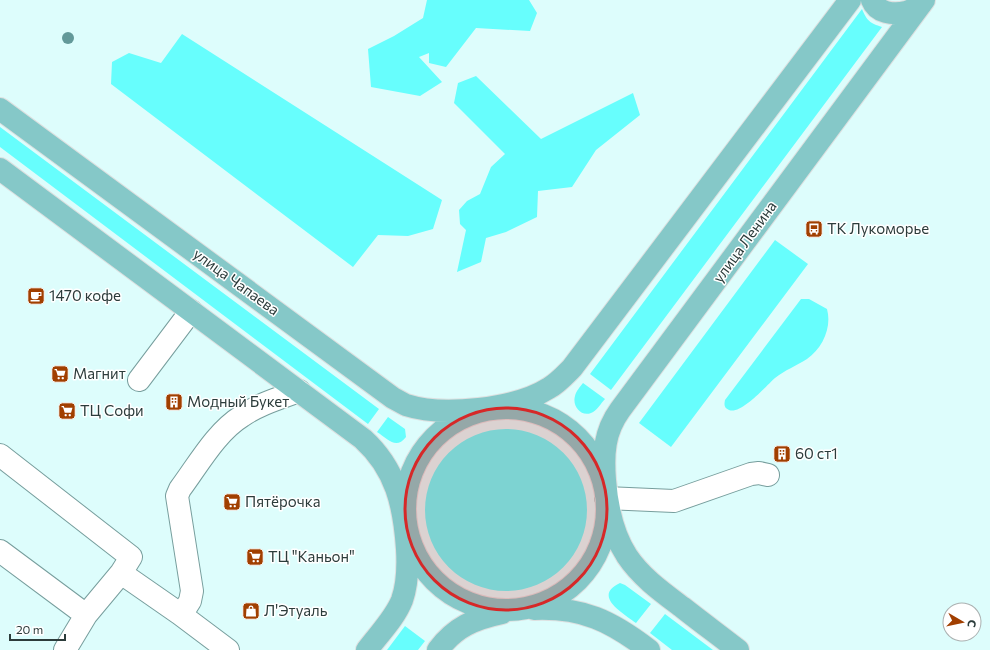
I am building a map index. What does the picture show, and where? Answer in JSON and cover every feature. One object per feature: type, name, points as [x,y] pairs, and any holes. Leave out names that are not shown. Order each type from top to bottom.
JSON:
[{"type":"main road","points":[[367,650],[402,601],[408,572],[404,502],[414,465],[424,448],[453,422],[471,413],[539,394],[550,388],[572,368],[850,0]]},
{"type":"main road","points":[[872,0],[878,9],[894,14],[907,12],[922,2]]},
{"type":"main road","name":"улица Ленина","points":[[606,498],[604,456],[609,430],[613,420],[922,2]]},
{"type":"main road","name":"улица Чапаева","points":[[0,109],[393,398],[405,405],[438,411],[489,408]]},
{"type":"main road","points":[[0,169],[299,391],[374,449],[390,473],[397,490],[409,539],[416,555],[424,569],[449,593],[480,607],[497,610],[547,608],[577,611],[592,616],[623,631],[649,650]]},
{"type":"main road","points":[[489,408],[509,407],[529,410],[548,416],[565,426],[580,439],[592,455],[601,473],[613,526],[627,557],[650,582],[738,650]]},
{"type":"main road","points":[[438,650],[448,637],[475,620],[531,607],[547,601],[562,593],[576,582],[587,570],[596,555],[602,540],[606,523],[606,498]]},
{"type":"lane","points":[[139,380],[191,311]]},
{"type":"lane","points":[[185,609],[190,601],[192,591],[178,496],[180,489],[218,437],[231,423],[250,411],[299,391]]},
{"type":"lane","points":[[0,455],[131,557],[86,615],[65,650]]},
{"type":"lane","points":[[606,498],[674,501],[751,474],[759,473],[768,475]]},
{"type":"lane","points":[[0,551],[86,615]]},
{"type":"lane","points":[[120,573],[180,614],[228,650]]},
{"type":"highlighted area","points":[[509,407],[548,416],[580,439],[601,473],[607,509],[602,540],[596,555],[575,582],[547,601],[531,607],[497,610],[464,601],[436,582],[424,569],[409,539],[404,503],[414,465],[437,434],[471,413]]},
{"type":"shaded area","points":[[427,0],[529,0],[537,13],[530,31],[476,28],[446,67],[429,63],[429,53],[419,57],[442,82],[420,96],[371,87],[368,49],[394,36],[423,18]]},
{"type":"shaded area","points":[[862,9],[869,21],[882,27],[611,390],[590,374]]},
{"type":"shaded area","points":[[182,34],[442,200],[433,229],[408,236],[378,235],[353,267],[111,84],[112,62],[129,53],[161,63]]},
{"type":"shaded area","points":[[476,76],[541,139],[633,93],[640,115],[596,150],[572,187],[538,191],[537,217],[506,232],[486,238],[481,262],[457,272],[466,230],[460,224],[459,210],[467,201],[480,194],[491,167],[505,154],[454,103],[458,83]]},
{"type":"shaded area","points":[[0,127],[379,409],[368,424],[0,147]]},
{"type":"shaded area","points":[[775,240],[808,264],[671,447],[639,423]]},
{"type":"shaded area","points":[[801,299],[809,299],[827,309],[827,330],[818,349],[807,359],[775,378],[760,393],[740,408],[734,410],[727,409],[724,403],[725,400]]},
{"type":"shaded area","points":[[583,383],[605,399],[595,411],[587,414],[578,410],[574,400],[578,389]]},
{"type":"shaded area","points":[[388,417],[405,429],[406,437],[399,443],[388,440],[377,432]]},
{"type":"shaded area","points":[[498,429],[514,429],[537,435],[557,447],[569,459],[584,486],[587,510],[584,534],[581,541],[569,561],[557,573],[530,588],[514,591],[498,591],[475,585],[455,573],[443,561],[428,534],[425,518],[425,502],[431,479],[443,459],[455,447],[482,432]]},
{"type":"shaded area","points":[[620,583],[651,604],[636,623],[618,609],[609,599],[609,593],[612,588]]},
{"type":"shaded area","points":[[665,614],[713,650],[672,650],[650,633]]},
{"type":"shaded area","points":[[405,626],[425,641],[418,650],[387,650]]},
{"type":"place","name":"ТК Лукоморье","points":[[814,229]]},
{"type":"place","name":"1470 кофе","points":[[36,296]]},
{"type":"place","name":"Магнит","points":[[60,374]]},
{"type":"place","name":"Модный Букет","points":[[174,402]]},
{"type":"place","name":"ТЦ Софи","points":[[67,411]]},
{"type":"place","name":"60 ст1","points":[[782,454]]},
{"type":"place","name":"Пятёрочка","points":[[232,502]]},
{"type":"place","name":"ТЦ \"Каньон\"","points":[[255,557]]},
{"type":"place","name":"Л'Этуаль","points":[[251,611]]}]
